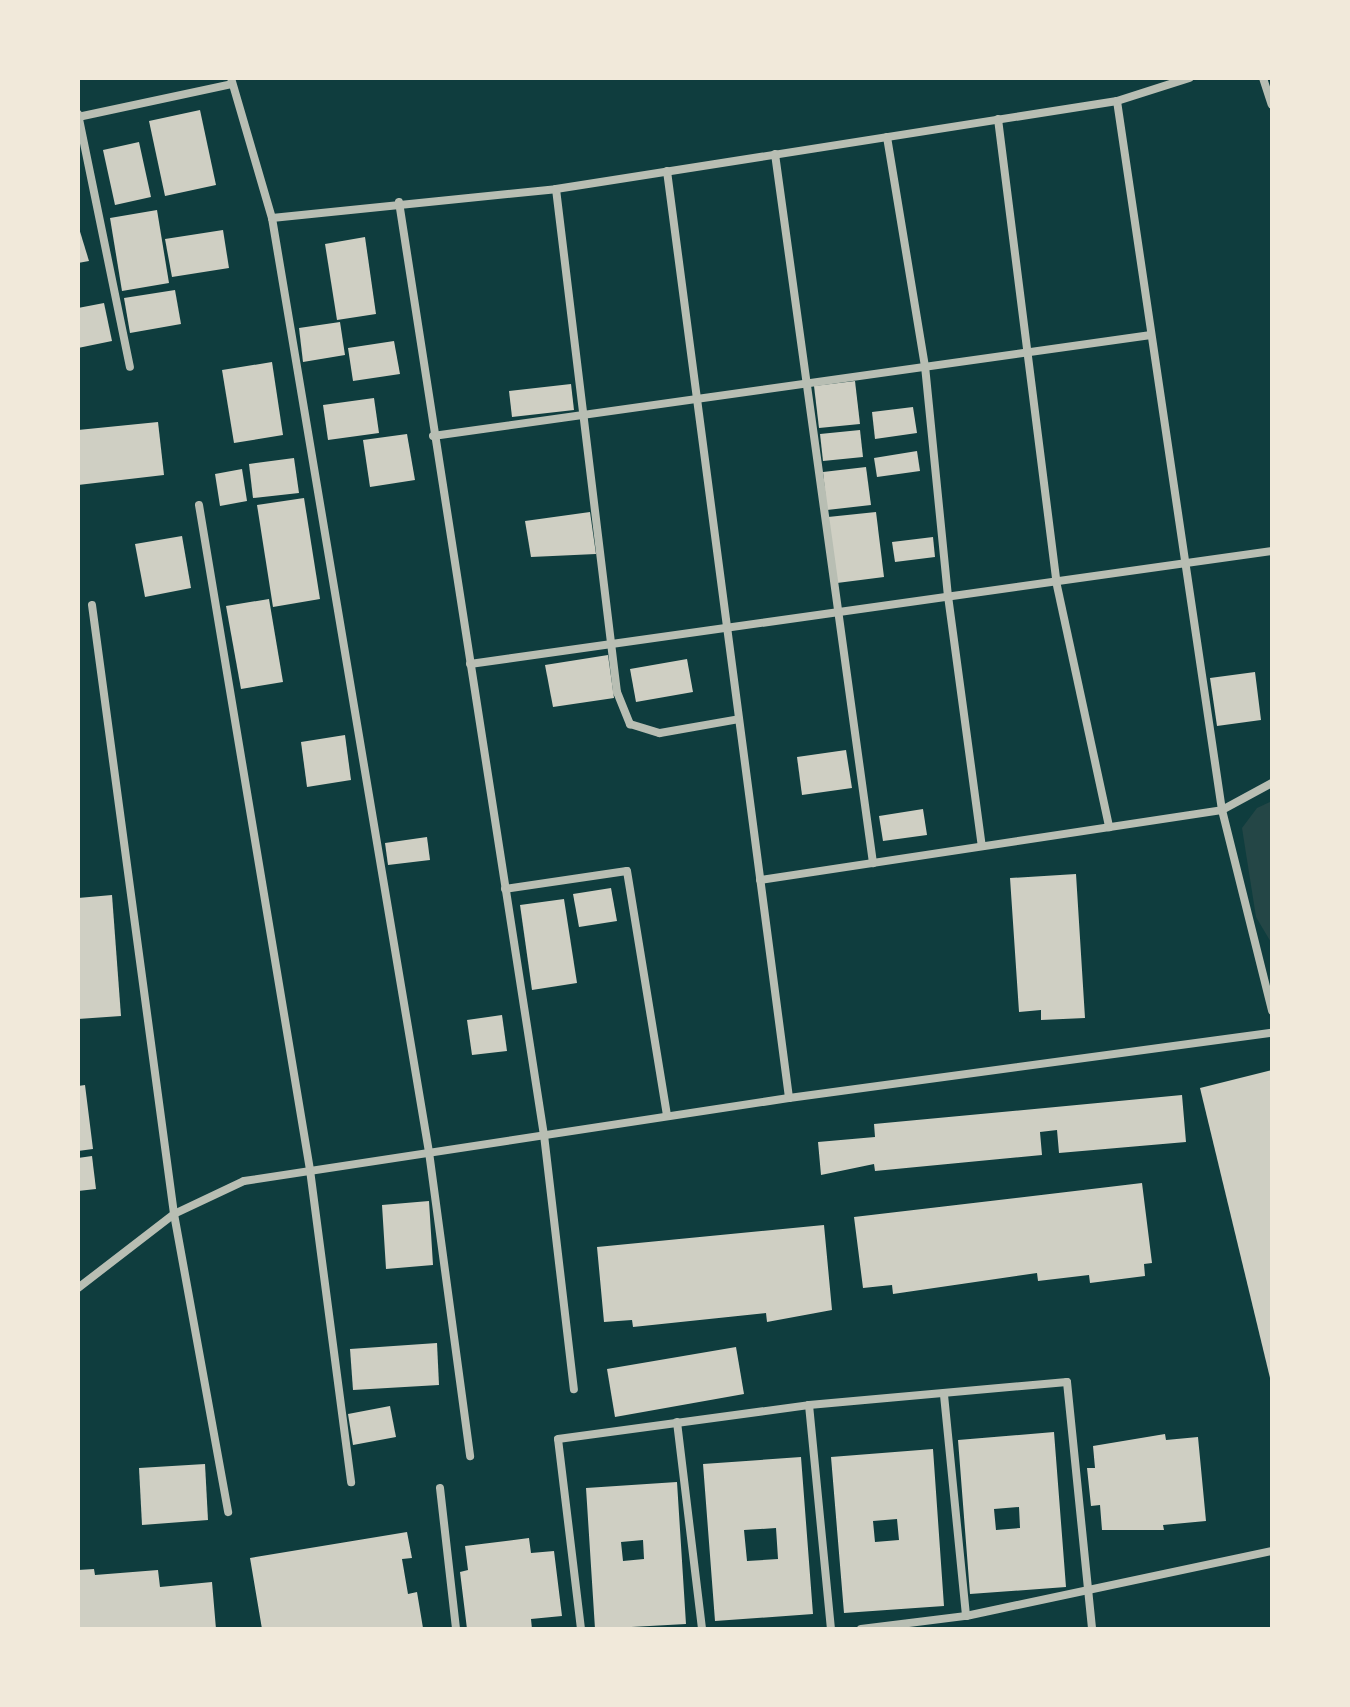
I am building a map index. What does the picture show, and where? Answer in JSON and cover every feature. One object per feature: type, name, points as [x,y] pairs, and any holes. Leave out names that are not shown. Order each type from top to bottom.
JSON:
[{"type":"street","points":[[272,218],[399,202],[556,189],[1117,101],[1189,78]]},
{"type":"street","points":[[1263,78],[1272,105]]},
{"type":"street","points":[[130,367],[78,116],[232,81],[272,218],[429,1152],[470,1456]]},
{"type":"street","points":[[1117,101],[1222,810],[1272,1011]]},
{"type":"street","points":[[998,119],[1031,351],[1056,581],[1109,827]]},
{"type":"street","points":[[887,137],[925,366],[948,596],[982,846]]},
{"type":"street","points":[[775,154],[835,612],[873,863]]},
{"type":"street","points":[[667,171],[789,1098]]},
{"type":"street","points":[[556,189],[617,692],[630,724],[660,733],[739,719]]},
{"type":"street","points":[[399,202],[544,1135],[574,1389]]},
{"type":"street","points":[[433,436],[1151,335]]},
{"type":"street","points":[[199,505],[310,1170],[351,1482]]},
{"type":"street","points":[[470,664],[1272,551]]},
{"type":"street","points":[[92,605],[174,1214],[228,1512]]},
{"type":"street","points":[[760,880],[1222,810],[1272,783]]},
{"type":"street","points":[[505,889],[627,871],[667,1116]]},
{"type":"street","points":[[78,1288],[174,1214],[244,1181],[789,1098],[1272,1033]]},
{"type":"street","points":[[581,1629],[558,1439],[809,1405],[1067,1382],[1092,1629]]},
{"type":"street","points":[[944,1395],[962,1617],[958,1629]]},
{"type":"street","points":[[809,1405],[831,1629]]},
{"type":"street","points":[[677,1422],[702,1629]]},
{"type":"street","points":[[440,1488],[456,1629]]},
{"type":"street","points":[[861,1629],[962,1617],[1272,1551]]},
{"type":"shaded area","points":[[1272,801],[1272,944],[1256,917],[1242,828],[1257,808]]},
{"type":"building","points":[[200,110],[216,185],[165,196],[149,121]]},
{"type":"building","points":[[139,142],[151,197],[115,205],[103,150]]},
{"type":"building","points":[[157,210],[169,283],[122,291],[110,218]]},
{"type":"building","points":[[78,225],[89,261],[78,263]]},
{"type":"building","points":[[223,230],[229,268],[172,277],[165,239]]},
{"type":"building","points":[[365,237],[376,314],[337,320],[325,244]]},
{"type":"building","points":[[175,290],[181,324],[130,333],[124,298]]},
{"type":"building","points":[[104,303],[112,341],[78,348],[78,308]]},
{"type":"building","points":[[340,322],[345,355],[303,362],[299,328]]},
{"type":"building","points":[[394,341],[400,374],[353,381],[348,348]]},
{"type":"building","points":[[272,362],[283,435],[234,443],[222,370]]},
{"type":"building","points":[[855,381],[860,424],[819,428],[814,386]]},
{"type":"building","points":[[571,384],[574,410],[512,417],[509,391]]},
{"type":"building","points":[[374,398],[379,433],[328,440],[323,405]]},
{"type":"building","points":[[913,407],[917,433],[875,439],[872,412]]},
{"type":"building","points":[[158,422],[164,475],[78,485],[78,430]]},
{"type":"building","points":[[860,430],[863,457],[823,461],[820,434]]},
{"type":"building","points":[[407,434],[415,480],[370,487],[363,440]]},
{"type":"building","points":[[917,451],[920,471],[877,477],[874,458]]},
{"type":"building","points":[[294,458],[299,493],[253,498],[249,464]]},
{"type":"building","points":[[866,467],[871,505],[827,510],[823,472]]},
{"type":"building","points":[[242,469],[247,501],[220,506],[215,474]]},
{"type":"building","points":[[304,498],[320,599],[273,607],[257,505]]},
{"type":"building","points":[[590,512],[596,554],[531,557],[525,521]]},
{"type":"building","points":[[876,512],[884,577],[837,583],[828,517]]},
{"type":"building","points":[[182,536],[191,588],[145,597],[135,544]]},
{"type":"building","points":[[933,537],[935,557],[895,562],[892,542]]},
{"type":"building","points":[[269,599],[283,682],[241,689],[226,606]]},
{"type":"building","points":[[608,655],[614,698],[553,707],[545,665]]},
{"type":"building","points":[[687,659],[693,692],[636,702],[630,669]]},
{"type":"building","points":[[1255,672],[1261,720],[1217,726],[1210,678]]},
{"type":"building","points":[[345,735],[351,780],[307,787],[301,742]]},
{"type":"building","points":[[846,750],[852,788],[802,795],[797,757]]},
{"type":"building","points":[[923,809],[927,835],[883,841],[879,816]]},
{"type":"building","points":[[427,837],[430,860],[388,865],[385,843]]},
{"type":"building","points":[[1076,874],[1085,1018],[1041,1020],[1041,1010],[1019,1012],[1010,878]]},
{"type":"building","points":[[611,888],[617,921],[579,927],[573,894]]},
{"type":"building","points":[[112,895],[121,1016],[78,1019],[78,898]]},
{"type":"building","points":[[564,899],[577,983],[532,990],[520,905]]},
{"type":"building","points":[[502,1015],[507,1051],[472,1055],[467,1020]]},
{"type":"building","points":[[1272,1070],[1272,1382],[1271,1382],[1200,1088]]},
{"type":"building","points":[[85,1085],[93,1149],[78,1151],[78,1086]]},
{"type":"building","points":[[1182,1095],[1186,1142],[1059,1153],[1057,1130],[1040,1132],[1042,1155],[875,1171],[874,1164],[821,1175],[818,1142],[875,1137],[874,1124]]},
{"type":"building","points":[[92,1156],[96,1189],[78,1191],[78,1158]]},
{"type":"building","points":[[1142,1183],[1152,1263],[1144,1264],[1145,1276],[1090,1283],[1089,1275],[1038,1281],[1037,1273],[893,1294],[892,1285],[863,1288],[854,1217]]},
{"type":"building","points":[[429,1201],[433,1265],[386,1269],[382,1205]]},
{"type":"building","points":[[824,1225],[832,1310],[767,1322],[766,1313],[633,1327],[632,1320],[604,1322],[597,1247]]},
{"type":"building","points":[[437,1343],[439,1385],[353,1390],[350,1349]]},
{"type":"building","points":[[736,1347],[744,1394],[615,1417],[607,1369]]},
{"type":"building","points":[[390,1406],[396,1437],[353,1445],[348,1414]]},
{"type":"building","points":[[1054,1432],[1066,1587],[970,1594],[958,1440]],"holes":[[[1019,1507],[1020,1528],[996,1530],[994,1509]]]},
{"type":"building","points":[[1165,1434],[1166,1440],[1198,1437],[1206,1521],[1163,1525],[1164,1530],[1102,1530],[1100,1505],[1091,1506],[1087,1468],[1095,1468],[1093,1446]]},
{"type":"building","points":[[933,1449],[944,1606],[844,1613],[831,1457]],"holes":[[[897,1519],[899,1540],[875,1542],[873,1521]]]},
{"type":"building","points":[[801,1457],[813,1614],[715,1621],[703,1464]],"holes":[[[776,1528],[778,1559],[747,1561],[744,1530]]]},
{"type":"building","points":[[205,1464],[208,1520],[142,1525],[139,1468]]},
{"type":"building","points":[[677,1482],[686,1624],[595,1629],[586,1488]],"holes":[[[643,1540],[644,1559],[623,1561],[621,1542]]]},
{"type":"building","points":[[407,1532],[412,1558],[402,1559],[408,1594],[417,1592],[423,1628],[262,1629],[250,1558]]},
{"type":"building","points":[[529,1538],[531,1553],[554,1551],[562,1616],[531,1619],[532,1629],[467,1629],[460,1572],[468,1570],[465,1546]]},
{"type":"building","points":[[94,1569],[95,1575],[158,1570],[160,1587],[212,1582],[216,1629],[78,1629],[78,1570]]}]
